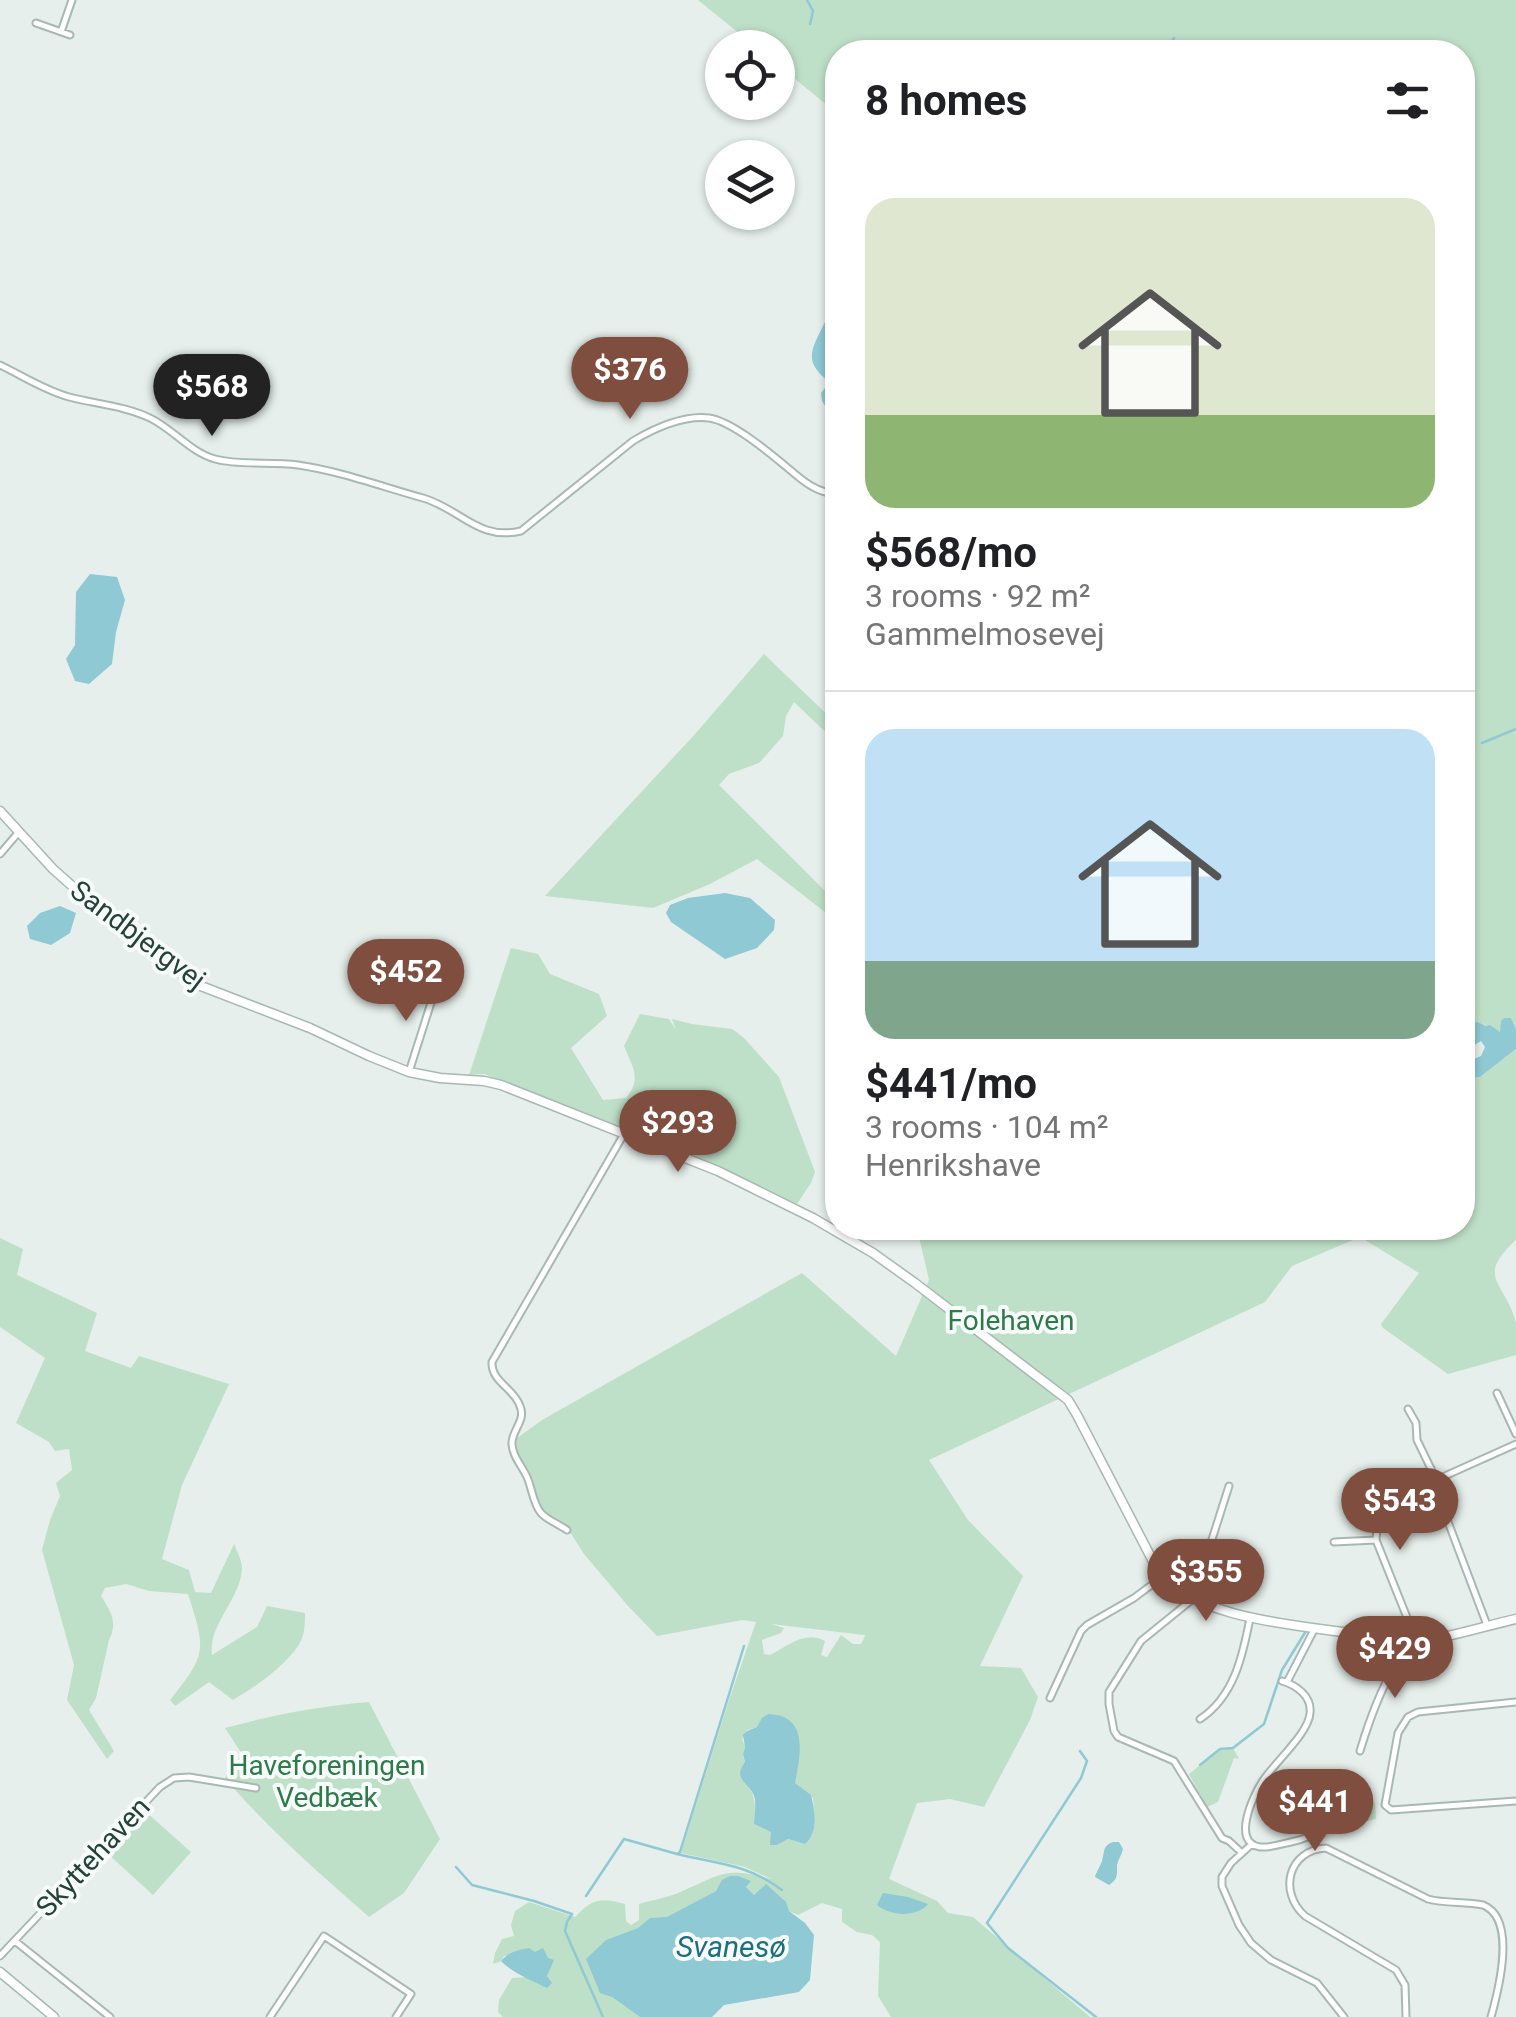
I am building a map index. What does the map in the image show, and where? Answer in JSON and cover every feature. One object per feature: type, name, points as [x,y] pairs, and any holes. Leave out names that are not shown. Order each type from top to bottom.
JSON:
[{"type":"street","points":[[61,32],[72,0]]},
{"type":"street","points":[[36,23],[70,35]]},
{"type":"street","points":[[0,365],[67,396],[148,417],[216,460],[300,465],[329,471],[428,500],[494,534],[522,531],[633,440],[685,420],[716,420],[763,446],[816,490],[825,492]]},
{"type":"street","name":"Sandbjergvej","points":[[0,811],[53,869],[193,983],[409,1072],[502,1086],[718,1171],[825,1225]]},
{"type":"street","points":[[0,854],[18,833]]},
{"type":"street","points":[[409,1072],[436,987]]},
{"type":"street","points":[[567,1530],[538,1510],[511,1448],[522,1409],[494,1375],[492,1362],[624,1134]]},
{"type":"street","name":"Sandbjergvej","points":[[851,1240],[915,1283],[1068,1400],[1162,1577],[1194,1598],[1250,1618],[1413,1641],[1516,1618]]},
{"type":"street","points":[[1497,1393],[1516,1434]]},
{"type":"street","points":[[1408,1409],[1487,1625]]},
{"type":"street","points":[[1437,1482],[1516,1444]]},
{"type":"street","points":[[1171,1584],[1199,1567],[1207,1555],[1229,1486]]},
{"type":"street","points":[[1360,1751],[1391,1669],[1413,1641],[1376,1540],[1379,1502]]},
{"type":"street","points":[[1334,1542],[1376,1540]]},
{"type":"street","points":[[1050,1698],[1081,1631],[1162,1577]]},
{"type":"street","points":[[1194,1598],[1141,1641],[1109,1692],[1109,1704],[1118,1737],[1174,1761],[1222,1838],[1242,1854]]},
{"type":"street","points":[[1200,1718],[1225,1693],[1240,1662],[1250,1618]]},
{"type":"street","points":[[1314,1628],[1284,1681],[1307,1698],[1310,1718],[1259,1787],[1245,1823],[1247,1838],[1265,1848],[1304,1840],[1317,1834],[1331,1819],[1341,1797]]},
{"type":"street","points":[[1516,1702],[1418,1712],[1408,1717],[1398,1734],[1386,1805],[1391,1810],[1516,1800]]},
{"type":"street","name":"Skyttehaven","points":[[0,1956],[160,1787],[174,1778],[189,1777],[256,1788]]},
{"type":"street","points":[[1252,1844],[1226,1870],[1222,1882],[1246,1937],[1271,1960],[1317,1983],[1344,2017]]},
{"type":"street","points":[[1406,2017],[1405,1985],[1396,1970],[1295,1908],[1290,1896],[1297,1860],[1306,1852],[1326,1848],[1428,1899],[1493,1909],[1508,1925]]},
{"type":"street","points":[[270,2017],[324,1936],[411,1994],[396,2017]]},
{"type":"street","points":[[15,1940],[110,2017]]},
{"type":"street","points":[[1491,2017],[1511,1950]]},
{"type":"street","points":[[0,1972],[54,2017]]},
{"type":"green space","points":[[698,0],[1516,0],[1516,1029],[1511,1018],[1501,1021],[1501,1032],[1475,1022],[1475,40],[825,40],[825,103],[795,79],[795,30],[735,30]]},
{"type":"green space","points":[[764,654],[825,712],[825,732],[794,702],[786,716],[783,736],[759,763],[729,774],[719,785],[825,891],[825,912],[757,859],[653,908],[545,896]]},
{"type":"green space","points":[[511,948],[538,954],[550,974],[599,994],[607,1016],[571,1048],[603,1100],[626,1098],[634,1085],[624,1046],[640,1014],[669,1019],[676,1030],[672,1019],[732,1029],[743,1037],[779,1077],[815,1172],[797,1204],[683,1151],[484,1074],[469,1075]]},
{"type":"green space","points":[[1516,1049],[1516,1240],[1497,1263],[1495,1272],[1516,1323],[1516,1355],[1448,1374],[1383,1328],[1381,1324],[1419,1273],[1365,1240],[1475,1240],[1475,1075],[1480,1077]]},
{"type":"green space","points":[[0,1238],[23,1249],[17,1275],[97,1313],[85,1351],[131,1368],[139,1356],[229,1384],[182,1485],[162,1559],[189,1570],[195,1592],[211,1593],[234,1544],[242,1565],[240,1579],[215,1633],[212,1655],[257,1627],[267,1606],[305,1613],[298,1646],[259,1683],[233,1700],[209,1682],[175,1706],[170,1700],[191,1672],[200,1651],[188,1594],[149,1591],[126,1584],[105,1588],[101,1596],[113,1628],[96,1698],[89,1710],[114,1751],[107,1759],[67,1700],[74,1665],[42,1550],[60,1496],[56,1483],[72,1470],[69,1449],[55,1451],[49,1442],[16,1423],[45,1358],[0,1327]]},
{"type":"green space","name":"Folehaven","points":[[920,1240],[1353,1240],[1292,1266],[1265,1302],[929,1460],[968,1520],[1023,1576],[980,1666],[1021,1668],[1038,1697],[984,1807],[950,1799],[917,1803],[889,1879],[937,1901],[948,1913],[973,1917],[1090,2017],[891,2017],[878,1996],[880,1942],[842,1922],[842,1909],[822,1903],[798,1915],[789,1911],[765,1885],[754,1895],[746,1887],[751,1881],[716,1891],[667,1918],[650,1918],[639,1928],[606,1940],[612,1997],[640,2017],[503,2017],[498,2012],[499,2000],[512,1978],[526,1977],[547,1988],[547,1976],[535,1952],[504,1956],[493,1964],[502,1939],[514,1936],[511,1925],[515,1911],[529,1902],[575,1917],[597,1901],[625,1904],[626,1921],[631,1925],[639,1920],[639,1904],[673,1895],[714,1877],[742,1873],[771,1879],[745,1867],[681,1853],[756,1622],[742,1620],[657,1636],[584,1554],[568,1529],[540,1509],[513,1441],[542,1420],[802,1273],[896,1356],[929,1280]],"holes":[[[771,1624],[864,1635],[861,1644],[853,1644],[841,1635],[827,1657],[821,1655],[825,1641],[817,1638],[797,1640],[770,1655],[764,1654],[762,1640],[784,1628]],[[772,1714],[792,1725],[798,1741],[795,1783],[813,1798],[814,1829],[805,1844],[788,1839],[777,1845],[771,1832],[754,1824],[754,1799],[740,1774],[745,1763],[742,1739],[747,1730],[757,1727],[765,1716]]]},
{"type":"green space","name":"Haveforeningen Vedbæk","points":[[369,1702],[440,1839],[404,1893],[369,1917],[276,1833],[225,1778],[242,1754],[225,1728]]},
{"type":"green space","points":[[1233,1748],[1239,1759],[1234,1758],[1218,1802],[1207,1807],[1189,1774],[1220,1749]]},
{"type":"green space","points":[[1347,1797],[1375,1803],[1376,1819],[1329,1831],[1335,1825]]},
{"type":"green space","points":[[146,1812],[191,1852],[153,1895],[108,1854]]},
{"type":"water","points":[[825,322],[825,378],[813,364],[815,342]]},
{"type":"water","points":[[90,574],[117,577],[125,600],[112,664],[89,684],[75,681],[66,659],[75,645],[76,592]]},
{"type":"water","points":[[725,893],[750,898],[775,920],[774,930],[757,948],[725,959],[671,922],[666,913],[670,905],[688,898]]},
{"type":"water","points":[[60,906],[76,913],[70,933],[51,945],[30,939],[27,926],[40,913]]},
{"type":"water","points":[[1511,1018],[1516,1029],[1516,1049],[1475,1077],[1475,1058],[1485,1047],[1481,1041],[1475,1045],[1475,1022],[1500,1032],[1501,1021]]},
{"type":"water","points":[[768,1714],[791,1721],[799,1739],[795,1783],[811,1795],[815,1815],[812,1834],[805,1844],[788,1839],[770,1845],[771,1832],[754,1824],[755,1799],[740,1773],[745,1762],[743,1735]]},
{"type":"water","points":[[1119,1842],[1123,1849],[1116,1876],[1109,1885],[1095,1877],[1105,1847]]},
{"type":"water","name":"Svanesø","points":[[730,1876],[751,1881],[746,1887],[754,1895],[766,1884],[814,1935],[810,1980],[799,1992],[724,2005],[712,2017],[640,2017],[600,1993],[586,1959],[606,1940],[638,1928],[650,1918],[667,1917],[716,1891],[722,1880]]},
{"type":"water","points":[[883,1893],[928,1904],[917,1912],[896,1913],[877,1905]]},
{"type":"water","points":[[529,1948],[535,1952],[543,1948],[548,1958],[554,1960],[547,1976],[552,1983],[547,1988],[501,1961],[510,1953]]},
{"type":"waterway","points":[[807,0],[813,11],[810,24]]},
{"type":"waterway","points":[[1482,743],[1516,729]]},
{"type":"waterway","points":[[1200,1765],[1220,1749],[1233,1748],[1264,1724],[1282,1670],[1306,1631]]},
{"type":"waterway","points":[[586,1896],[624,1839],[680,1852],[744,1646]]},
{"type":"waterway","points":[[1080,1751],[1087,1761],[1081,1778],[987,1923],[1008,1948],[1096,2017]]},
{"type":"waterway","points":[[677,1854],[744,1870],[782,1890]]},
{"type":"waterway","points":[[456,1867],[472,1885],[572,1914],[565,1931],[603,2017]]}]
